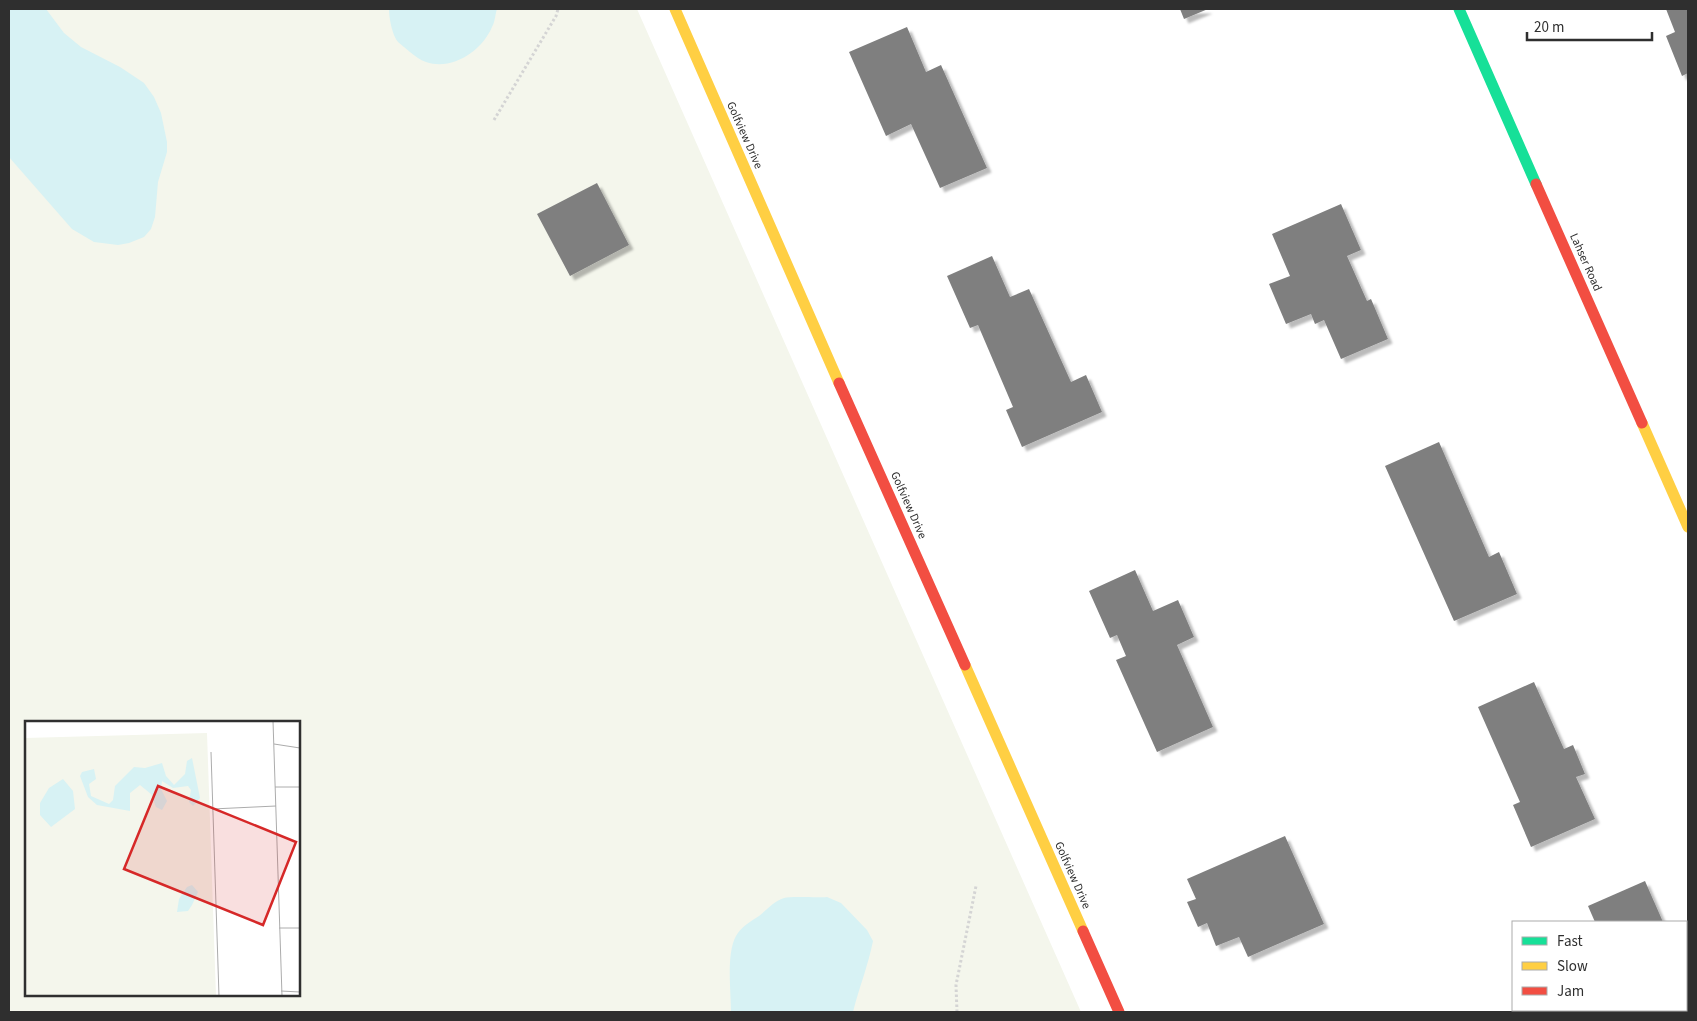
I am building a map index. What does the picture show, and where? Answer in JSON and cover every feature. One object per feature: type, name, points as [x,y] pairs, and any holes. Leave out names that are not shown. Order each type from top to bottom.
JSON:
[{"type":"street","name":"Golfview Drive","points":[[675,9],[1119,1012]]},
{"type":"street","name":"Lahser Road","points":[[1459,9],[1688,526]]},
{"type":"path","points":[[494,120],[556,16],[558,9]]},
{"type":"path","points":[[956,1012],[956,985],[976,886]]},
{"type":"shaded area","points":[[9,9],[637,9],[1081,1012],[9,1012]]},
{"type":"water","points":[[9,9],[46,9],[64,33],[81,47],[120,67],[144,83],[154,97],[161,113],[167,142],[167,152],[158,182],[155,217],[151,229],[144,237],[118,245],[94,242],[72,229],[9,157]]},
{"type":"water","points":[[389,9],[497,9],[494,23],[487,36],[474,51],[456,61],[436,64],[420,59],[398,42],[391,26]]},
{"type":"water","points":[[827,897],[841,903],[867,930],[873,941],[853,1012],[731,1012],[731,953],[736,936],[746,924],[780,899]]},
{"type":"building","points":[[1180,9],[1208,9],[1184,19]]},
{"type":"building","points":[[1666,9],[1688,9],[1688,73],[1682,76],[1666,36],[1675,32]]},
{"type":"building","points":[[907,27],[926,72],[941,65],[987,168],[940,188],[911,124],[886,136],[849,52]]},
{"type":"building","points":[[597,183],[629,245],[570,276],[537,214]]},
{"type":"building","points":[[1341,204],[1361,250],[1347,256],[1367,301],[1371,299],[1388,339],[1341,359],[1324,320],[1315,324],[1311,314],[1286,324],[1269,284],[1290,276],[1272,234]]},
{"type":"building","points":[[992,256],[1010,297],[1029,289],[1071,382],[1086,375],[1102,412],[1022,447],[1006,410],[1013,407],[978,325],[970,328],[947,276]]},
{"type":"building","points":[[1439,442],[1489,557],[1499,552],[1517,594],[1454,621],[1385,466]]},
{"type":"building","points":[[1135,570],[1153,611],[1178,600],[1194,637],[1177,645],[1213,727],[1157,752],[1116,660],[1126,656],[1117,635],[1110,638],[1089,591]]},
{"type":"building","points":[[1534,682],[1564,749],[1573,745],[1585,774],[1576,777],[1595,819],[1531,847],[1513,805],[1520,802],[1478,707]]},
{"type":"building","points":[[1285,836],[1324,924],[1248,957],[1239,937],[1216,946],[1207,923],[1198,927],[1187,902],[1196,899],[1187,879]]},
{"type":"building","points":[[1645,881],[1663,921],[1595,921],[1588,906]]},
{"type":"building","points":[[1687,977],[1688,1012],[1651,1012],[1687,1011]]},
{"type":"traffic: fast","points":[[1459,9],[1536,184]]},
{"type":"traffic: slow","points":[[675,9],[839,383]]},
{"type":"traffic: slow","points":[[1642,423],[1688,527]]},
{"type":"traffic: slow","points":[[965,665],[1083,931]]},
{"type":"traffic: jam","points":[[1536,184],[1642,423]]},
{"type":"traffic: jam","points":[[839,383],[965,665]]},
{"type":"traffic: jam","points":[[1083,931],[1119,1012]]}]
